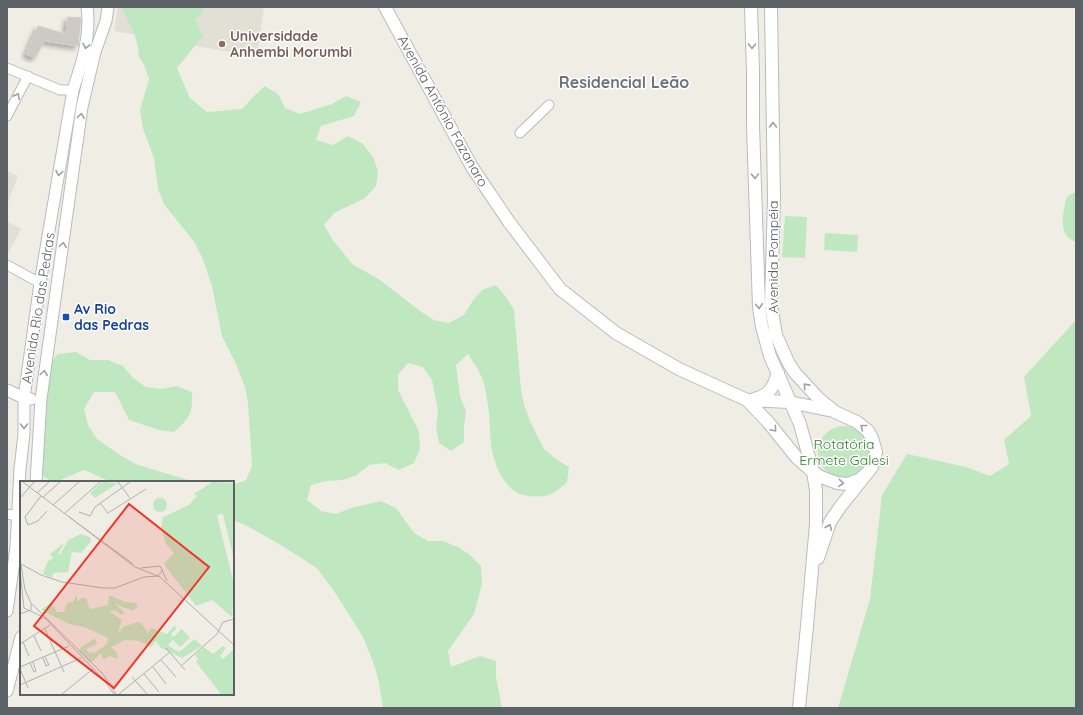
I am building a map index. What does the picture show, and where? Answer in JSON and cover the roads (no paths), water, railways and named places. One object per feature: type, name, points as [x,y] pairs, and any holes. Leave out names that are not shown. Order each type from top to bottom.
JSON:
[{"type":"main road","name":"Avenida Antônio Fazanaro","points":[[385,7],[472,168],[509,222],[560,289],[616,333],[680,369],[747,400],[768,422],[797,458],[813,472],[828,481],[848,484],[859,480],[867,473]]},
{"type":"main road","name":"Avenida Pompéia","points":[[750,7],[759,307],[765,340],[800,424],[813,472],[816,490],[816,524],[799,708]]},
{"type":"main road","name":"Avenida Pompéia","points":[[771,7],[774,198],[772,305],[776,335],[795,373],[819,399],[835,412],[851,418],[863,426],[872,438],[876,452],[875,460],[867,473],[830,522],[818,557],[810,591]]},
{"type":"main road","points":[[753,72],[758,96],[761,100],[766,101],[773,97]]},
{"type":"main road","points":[[747,400],[762,397],[767,394],[774,385],[778,373]]},
{"type":"main road","name":"Avenida Antônio Fazanaro","points":[[747,400],[790,402],[810,405],[835,412]]},
{"type":"street","name":"Avenida Rio das Pedras","points":[[7,611],[16,547],[12,515],[24,434],[24,398],[40,283],[73,90],[87,42],[87,7]]},
{"type":"street","name":"Avenida Rio das Pedras","points":[[36,481],[41,399],[82,107],[95,52],[106,21],[108,7]]},
{"type":"street","points":[[7,68],[60,90],[73,90]]},
{"type":"street","points":[[7,116],[28,76]]},
{"type":"street","points":[[520,133],[549,105]]},
{"type":"street","points":[[7,265],[40,283]]},
{"type":"street","points":[[7,390],[24,398],[41,399]]},
{"type":"street","points":[[7,691],[20,641]]},
{"type":"place","name":"Universidade Anhembi Morumbi","points":[[222,44]]},
{"type":"place","name":"Av Rio das Pedras","points":[[66,317]]},
{"type":"district","name":"Residencial Leão","points":[[624,82]]},
{"type":"park label","name":"Rotatória Ermete Galesi","points":[[844,452]]}]
